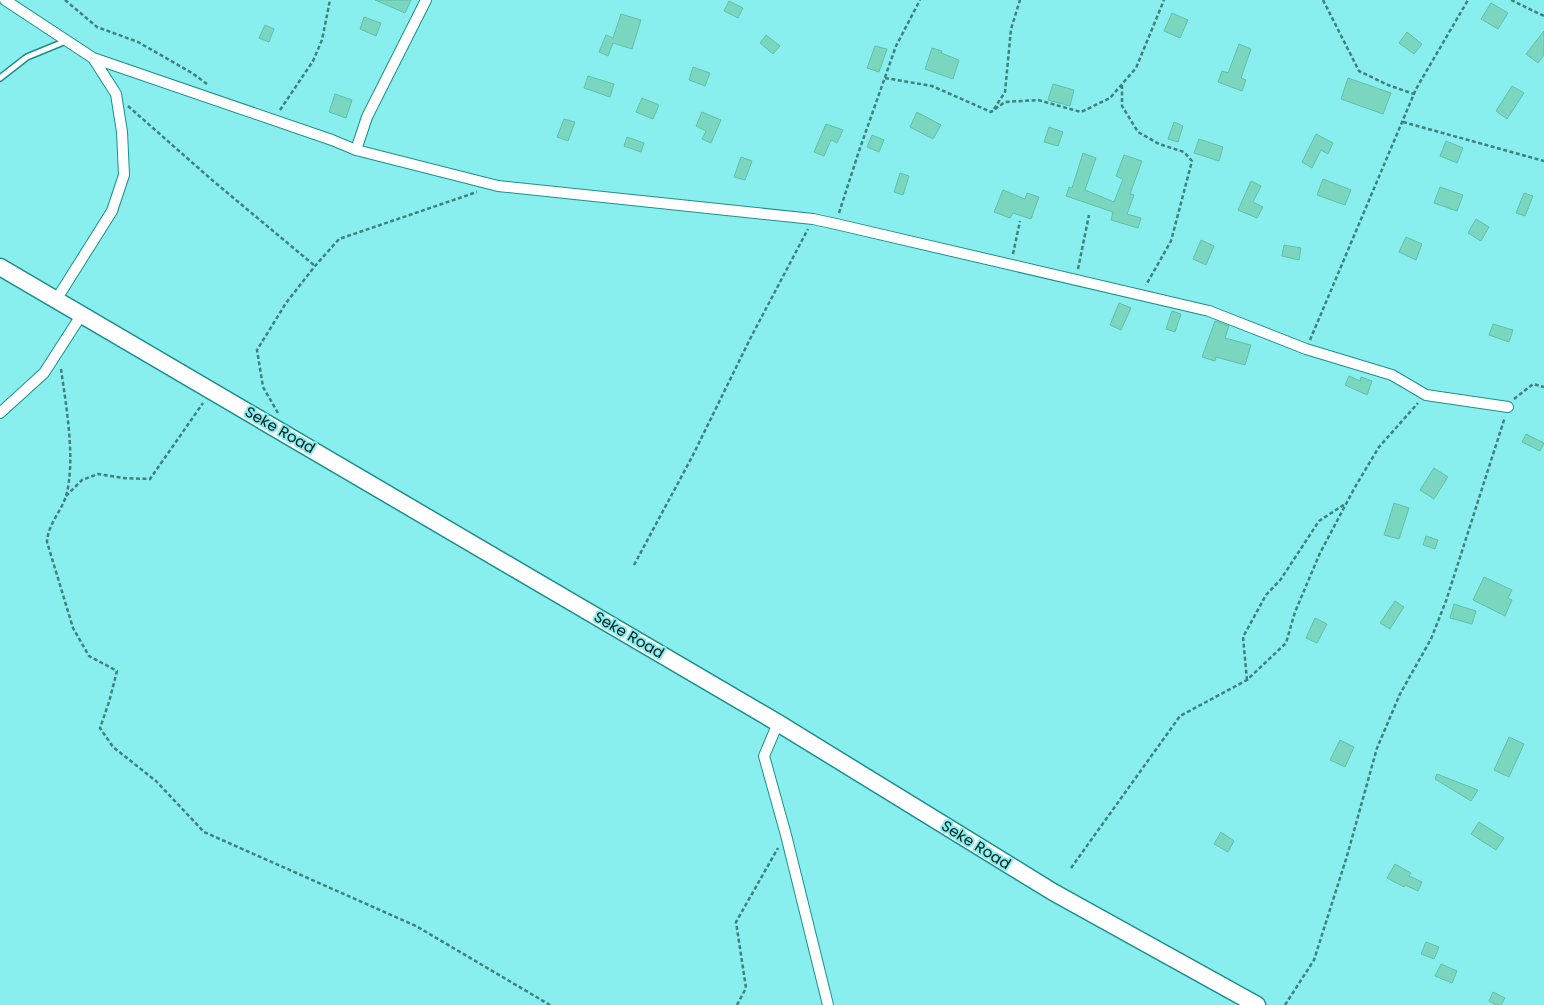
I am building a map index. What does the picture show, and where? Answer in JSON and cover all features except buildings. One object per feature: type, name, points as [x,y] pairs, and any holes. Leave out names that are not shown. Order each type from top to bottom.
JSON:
[{"type":"main road","name":"Seke Road","points":[[0,268],[212,390],[778,723],[1053,892],[1257,1005]]},
{"type":"street","points":[[5,0],[93,58],[356,150],[498,186],[813,219],[836,224],[1209,311],[1306,349],[1392,376],[1426,395],[1508,407]]},
{"type":"street","points":[[356,150],[367,116],[426,0]]},
{"type":"street","points":[[56,300],[112,211],[124,175],[122,132],[116,94],[93,58]]},
{"type":"street","points":[[0,413],[44,374],[82,314]]},
{"type":"street","points":[[778,723],[764,756],[786,835],[828,1005]]},
{"type":"lane","points":[[0,78],[27,57],[66,41]]},
{"type":"path","points":[[64,0],[97,27],[138,42],[192,73],[207,85]]},
{"type":"path","points":[[274,120],[313,61],[322,40],[330,0]]},
{"type":"path","points":[[836,224],[859,150],[896,46],[920,0]]},
{"type":"path","points":[[991,112],[1006,92],[1011,29],[1020,0]]},
{"type":"path","points":[[991,112],[1005,102],[1038,100],[1081,112],[1110,98],[1136,68],[1164,0]]},
{"type":"path","points":[[1323,0],[1359,71],[1388,85],[1414,94]]},
{"type":"path","points":[[1306,349],[1414,94],[1468,0]]},
{"type":"path","points":[[1511,0],[1544,16]]},
{"type":"path","points":[[885,78],[932,86],[991,112]]},
{"type":"path","points":[[1122,84],[1122,106],[1138,132],[1160,144],[1184,152],[1192,162],[1171,241],[1140,295]]},
{"type":"path","points":[[116,94],[212,180],[315,266]]},
{"type":"path","points":[[1403,122],[1544,161]]},
{"type":"path","points":[[292,438],[263,387],[257,350],[286,303],[315,266],[339,239],[426,208],[498,186]]},
{"type":"path","points":[[1076,280],[1089,215]]},
{"type":"path","points":[[634,565],[692,457],[750,339],[813,219]]},
{"type":"path","points":[[1011,265],[1020,221]]},
{"type":"path","points":[[58,352],[64,392],[71,468],[65,497],[48,532],[47,542],[73,628],[89,656],[117,671],[100,728],[113,747],[156,781],[204,832],[416,926],[550,1005]]},
{"type":"path","points":[[1285,1005],[1314,960],[1347,856],[1377,748],[1400,694],[1431,639],[1446,601],[1510,401],[1534,384],[1544,387]]},
{"type":"path","points":[[65,497],[82,480],[98,474],[150,479],[212,390]]},
{"type":"path","points":[[1071,868],[1180,716],[1247,680],[1286,643],[1295,612],[1320,553],[1346,503],[1379,447],[1426,395]]},
{"type":"path","points":[[1247,680],[1243,637],[1266,595],[1281,578],[1319,521],[1346,503]]},
{"type":"path","points":[[737,1005],[746,988],[736,922],[786,835]]}]
